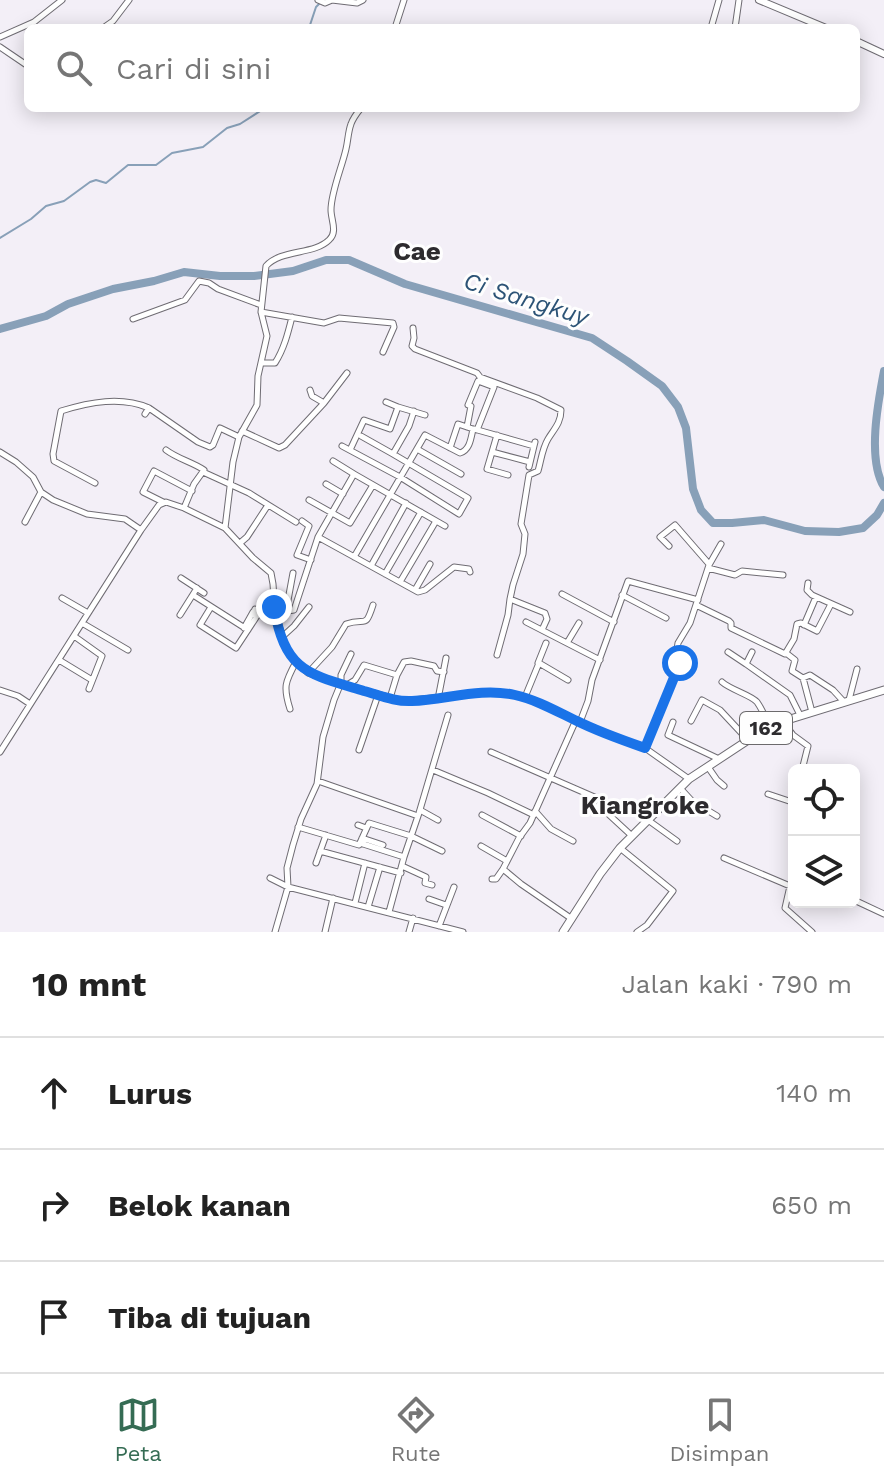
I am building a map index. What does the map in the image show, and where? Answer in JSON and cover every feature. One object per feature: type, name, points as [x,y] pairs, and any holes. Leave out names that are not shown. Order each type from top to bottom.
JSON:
[{"type":"main road","points":[[759,0],[816,24]]},
{"type":"main road","points":[[860,43],[884,54]]},
{"type":"main road","name":"162","points":[[563,932],[620,848],[689,779],[771,725],[884,690]]},
{"type":"street","points":[[29,24],[62,0]]},
{"type":"street","points":[[109,24],[129,0]]},
{"type":"street","points":[[322,1],[357,3],[363,0]]},
{"type":"street","points":[[396,24],[404,0]]},
{"type":"street","points":[[712,24],[719,0]]},
{"type":"street","points":[[736,24],[739,0]]},
{"type":"street","points":[[0,37],[24,26]]},
{"type":"street","points":[[0,47],[24,63]]},
{"type":"street","points":[[225,528],[240,434],[257,405],[258,376],[267,336],[261,308],[266,266],[275,259],[327,242],[332,237],[331,209],[350,126],[359,112]]},
{"type":"street","points":[[133,319],[185,300],[199,281],[261,308],[292,317],[324,323],[339,318],[393,323],[383,352]]},
{"type":"street","points":[[261,363],[271,364],[278,359],[292,317]]},
{"type":"street","points":[[413,328],[412,346],[415,349],[561,410],[538,471],[529,475],[521,524],[525,536],[521,562],[497,655]]},
{"type":"street","points":[[95,483],[54,461],[60,412],[118,400],[136,402],[201,444],[212,446],[220,428],[279,448],[324,403],[347,373]]},
{"type":"street","points":[[354,557],[425,435],[460,453],[468,448],[473,428],[494,387],[478,381],[468,405],[471,406],[473,428]]},
{"type":"street","points":[[310,390],[312,396],[324,403]]},
{"type":"street","points":[[386,402],[425,415]]},
{"type":"street","points":[[350,450],[364,420],[390,429],[398,407]]},
{"type":"street","points":[[393,454],[414,411]]},
{"type":"street","points":[[450,448],[458,424],[535,444],[529,464],[492,452]]},
{"type":"street","points":[[497,435],[487,469],[508,475]]},
{"type":"street","points":[[342,446],[459,514],[468,498],[361,436]]},
{"type":"street","points":[[417,449],[461,474]]},
{"type":"street","points":[[166,450],[309,526],[354,557],[418,592],[454,567],[469,569],[470,572]]},
{"type":"street","points":[[0,452],[33,477],[41,492],[53,500],[95,516],[125,519],[141,530]]},
{"type":"street","points":[[333,461],[445,526]]},
{"type":"street","points":[[192,491],[154,471],[143,492],[225,528],[271,573],[275,613],[282,637],[289,654],[308,673],[378,695],[411,701],[480,693],[525,697],[645,748],[689,779]]},
{"type":"street","points":[[184,508],[195,481],[203,472]]},
{"type":"street","points":[[275,613],[294,610],[319,535],[354,474]]},
{"type":"street","points":[[326,484],[343,494]]},
{"type":"street","points":[[309,500],[350,523],[373,485]]},
{"type":"street","points":[[25,522],[41,492]]},
{"type":"street","points":[[0,751],[141,530],[163,502]]},
{"type":"street","points":[[371,566],[406,503]]},
{"type":"street","points":[[240,543],[268,505]]},
{"type":"street","points":[[385,574],[421,512]]},
{"type":"street","points":[[400,582],[436,520]]},
{"type":"street","points":[[669,546],[660,537],[675,525],[709,567],[735,575],[742,571],[783,575]]},
{"type":"street","points":[[309,526],[297,555],[311,560]]},
{"type":"street","points":[[645,748],[680,663],[678,643],[690,623],[709,567],[721,544]]},
{"type":"street","points":[[415,590],[430,564]]},
{"type":"street","points":[[286,611],[293,573]]},
{"type":"street","points":[[181,578],[204,593]]},
{"type":"street","points":[[492,879],[496,879],[503,869],[534,813],[588,701],[589,687],[622,595],[630,581],[697,603],[729,621],[731,628],[773,650],[786,653],[795,660],[791,670],[803,678],[812,712]]},
{"type":"street","points":[[808,583],[807,590],[816,597],[850,612]]},
{"type":"street","points":[[200,600],[210,584]]},
{"type":"street","points":[[180,615],[197,588]]},
{"type":"street","points":[[562,594],[614,622]]},
{"type":"street","points":[[193,595],[246,629]]},
{"type":"street","points":[[622,595],[666,618]]},
{"type":"street","points":[[804,625],[816,597]]},
{"type":"street","points":[[62,598],[88,613]]},
{"type":"street","points":[[510,599],[545,613],[547,619],[542,630]]},
{"type":"street","points":[[786,653],[794,639],[797,624],[817,631],[831,604]]},
{"type":"street","points":[[308,673],[332,647],[346,624],[368,620],[373,605]]},
{"type":"street","points":[[211,607],[200,625],[236,648],[255,614]]},
{"type":"street","points":[[282,637],[309,607]]},
{"type":"street","points":[[526,622],[600,660]]},
{"type":"street","points":[[82,623],[128,650]]},
{"type":"street","points":[[567,643],[579,623]]},
{"type":"street","points":[[74,636],[102,656],[89,689]]},
{"type":"street","points":[[525,697],[546,643]]},
{"type":"street","points":[[728,652],[790,695],[800,715]]},
{"type":"street","points":[[746,664],[752,652]]},
{"type":"street","points":[[344,684],[341,675],[351,654]]},
{"type":"street","points":[[438,699],[446,658]]},
{"type":"street","points":[[59,660],[92,680]]},
{"type":"street","points":[[290,709],[285,682],[296,662]]},
{"type":"street","points":[[390,698],[404,662],[434,666],[437,671],[444,672]]},
{"type":"street","points":[[538,664],[568,680]]},
{"type":"street","points":[[275,932],[288,887],[288,863],[298,827],[318,781],[323,737],[334,700],[344,684],[355,680],[364,665],[397,675]]},
{"type":"street","points":[[803,678],[810,675],[847,701],[857,669]]},
{"type":"street","points":[[722,682],[756,702],[771,725]]},
{"type":"street","points":[[0,690],[30,704]]},
{"type":"street","points":[[359,750],[378,695]]},
{"type":"street","points":[[691,721],[702,700],[720,710],[748,740]]},
{"type":"street","points":[[389,912],[448,715]]},
{"type":"street","points":[[782,721],[793,735],[806,744],[808,749],[804,764]]},
{"type":"street","points":[[673,722],[668,735],[719,759]]},
{"type":"street","points":[[491,752],[599,799],[601,803],[597,807],[632,836]]},
{"type":"street","points":[[707,766],[724,786]]},
{"type":"street","points":[[432,770],[534,813],[573,841]]},
{"type":"street","points":[[318,781],[438,820]]},
{"type":"street","points":[[679,787],[692,801],[717,816]]},
{"type":"street","points":[[768,794],[788,801]]},
{"type":"street","points":[[482,815],[521,836]]},
{"type":"street","points":[[648,819],[677,841]]},
{"type":"street","points":[[298,827],[359,845],[369,823],[411,836],[442,851]]},
{"type":"street","points":[[358,825],[366,828]]},
{"type":"street","points":[[316,863],[326,835]]},
{"type":"street","points":[[361,840],[404,857]]},
{"type":"street","points":[[361,840],[383,845]]},
{"type":"street","points":[[481,846],[507,861]]},
{"type":"street","points":[[620,848],[673,891],[647,925],[637,932]]},
{"type":"street","points":[[320,851],[380,867],[401,869],[426,877],[425,883],[432,885]]},
{"type":"street","points":[[724,858],[790,886],[785,908],[812,932]]},
{"type":"street","points":[[355,903],[365,863]]},
{"type":"street","points":[[368,907],[380,867]]},
{"type":"street","points":[[503,869],[572,919]]},
{"type":"street","points":[[270,878],[288,887],[463,932]]},
{"type":"street","points":[[439,926],[454,887]]},
{"type":"street","points":[[325,932],[333,898]]},
{"type":"street","points":[[429,899],[446,905]]},
{"type":"street","points":[[860,903],[884,914]]},
{"type":"street","points":[[409,932],[413,918]]},
{"type":"waterway","points":[[310,24],[319,4]]},
{"type":"waterway","points":[[0,238],[46,206],[64,201],[90,182],[106,183],[128,165],[156,165],[172,153],[203,147],[227,128],[259,112]]},
{"type":"waterway","name":"Ci Sangkuy","points":[[0,329],[46,316],[68,304],[113,289],[184,272],[254,276],[293,271],[326,260],[349,260],[405,284],[592,338],[662,386],[678,407],[686,428],[693,489],[701,510],[713,523],[764,520],[805,531],[839,532],[863,528],[884,503]]},
{"type":"waterway","name":"Ci Sangkuy","points":[[884,371],[875,446],[884,487]]},
{"type":"district","name":"Cae","points":[[417,251]]},
{"type":"district","name":"Kiangroke","points":[[645,805]]},
{"type":"route","points":[[274,607],[289,654],[308,673],[403,701],[480,693],[515,695],[645,748],[680,663]]}]
